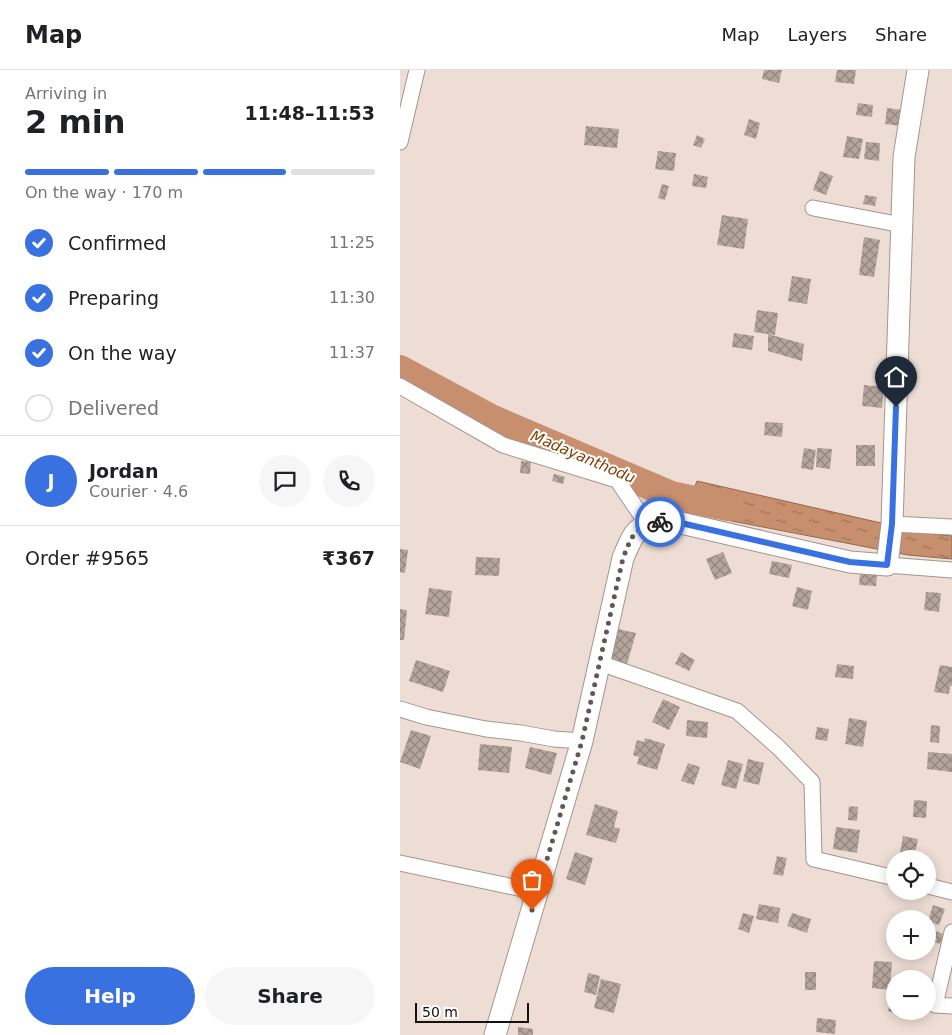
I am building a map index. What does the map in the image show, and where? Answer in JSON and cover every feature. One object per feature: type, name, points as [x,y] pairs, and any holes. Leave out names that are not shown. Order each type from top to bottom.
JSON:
[{"type":"main road","points":[[495,1035],[582,741],[623,558],[633,533],[646,524],[668,520],[850,562],[887,565],[892,524],[904,157],[918,70]]},
{"type":"street","points":[[400,142],[417,70]]},
{"type":"street","points":[[813,208],[902,225]]},
{"type":"street","points":[[400,386],[503,445],[616,480],[646,524]]},
{"type":"street","points":[[892,524],[952,527]]},
{"type":"street","points":[[887,565],[952,570]]},
{"type":"street","points":[[600,663],[736,711],[779,748],[812,782],[814,860],[886,876]]},
{"type":"street","points":[[400,709],[426,717],[486,730],[521,733],[554,740],[582,741]]},
{"type":"street","points":[[400,863],[537,892]]},
{"type":"street","points":[[936,888],[952,892]]},
{"type":"street","points":[[952,932],[935,1005],[952,1006]]},
{"type":"water","points":[[697,481],[925,533],[952,536],[952,559],[908,555],[685,512]]},
{"type":"building","points":[[764,70],[782,70],[779,83],[762,79]]},
{"type":"building","points":[[837,70],[856,70],[854,84],[835,82]]},
{"type":"building","points":[[858,103],[873,105],[872,117],[856,115]]},
{"type":"building","points":[[887,108],[903,110],[901,126],[885,124]]},
{"type":"building","points":[[749,119],[760,123],[756,139],[744,135]]},
{"type":"building","points":[[586,126],[619,129],[617,148],[584,145]]},
{"type":"building","points":[[697,135],[705,139],[701,148],[693,145]]},
{"type":"building","points":[[847,136],[863,139],[859,159],[843,157]]},
{"type":"building","points":[[866,142],[880,143],[879,161],[864,159]]},
{"type":"building","points":[[658,151],[676,153],[674,171],[655,169]]},
{"type":"building","points":[[820,171],[833,176],[826,195],[813,190]]},
{"type":"building","points":[[694,174],[708,177],[706,188],[692,186]]},
{"type":"building","points":[[662,184],[669,186],[665,200],[658,198]]},
{"type":"building","points":[[865,195],[877,197],[875,206],[863,204]]},
{"type":"building","points":[[722,215],[748,219],[744,249],[717,245]]},
{"type":"building","points":[[864,237],[880,240],[874,277],[859,275]]},
{"type":"building","points":[[792,276],[811,279],[807,304],[788,301]]},
{"type":"building","points":[[757,310],[778,313],[775,335],[754,332]]},
{"type":"building","points":[[734,333],[754,336],[752,350],[732,347]]},
{"type":"building","points":[[768,334],[804,344],[802,361],[768,351]]},
{"type":"building","points":[[864,385],[884,387],[882,408],[862,406]]},
{"type":"building","points":[[765,422],[783,423],[782,437],[764,435]]},
{"type":"building","points":[[856,445],[875,445],[875,466],[856,466]]},
{"type":"building","points":[[804,448],[816,450],[813,470],[801,468]]},
{"type":"building","points":[[817,448],[832,449],[830,469],[816,467]]},
{"type":"building","points":[[521,461],[531,462],[530,474],[520,473]]},
{"type":"building","points":[[554,474],[565,477],[563,484],[552,481]]},
{"type":"building","points":[[400,549],[408,550],[405,573],[400,572]]},
{"type":"building","points":[[723,552],[732,573],[715,580],[706,559]]},
{"type":"building","points":[[476,557],[500,558],[499,576],[475,575]]},
{"type":"building","points":[[772,561],[792,565],[789,578],[769,574]]},
{"type":"building","points":[[860,574],[877,575],[876,586],[859,585]]},
{"type":"building","points":[[797,587],[812,591],[808,610],[792,606]]},
{"type":"building","points":[[429,588],[452,591],[449,617],[425,614]]},
{"type":"building","points":[[926,592],[941,593],[939,612],[924,610]]},
{"type":"building","points":[[400,609],[407,610],[404,640],[400,640]]},
{"type":"building","points":[[618,629],[636,633],[627,664],[610,660]]},
{"type":"building","points":[[681,652],[695,660],[689,671],[675,664]]},
{"type":"building","points":[[416,660],[450,671],[443,692],[409,681]]},
{"type":"building","points":[[837,664],[854,666],[853,679],[835,677]]},
{"type":"building","points":[[940,665],[952,667],[952,686],[950,686],[949,694],[934,692]]},
{"type":"building","points":[[663,699],[680,707],[669,730],[652,722]]},
{"type":"building","points":[[849,718],[867,721],[863,747],[845,744]]},
{"type":"building","points":[[687,720],[708,722],[707,738],[686,736]]},
{"type":"building","points":[[931,725],[940,726],[939,743],[930,742]]},
{"type":"building","points":[[817,727],[829,729],[827,741],[815,739]]},
{"type":"building","points":[[411,730],[431,736],[420,769],[400,762]]},
{"type":"building","points":[[645,738],[665,744],[657,770],[637,764],[639,757],[633,755],[637,740],[644,742]]},
{"type":"building","points":[[480,744],[512,747],[509,773],[478,770]]},
{"type":"building","points":[[530,747],[557,753],[551,775],[525,768]]},
{"type":"building","points":[[928,752],[952,754],[952,772],[927,769]]},
{"type":"building","points":[[748,759],[764,763],[759,785],[743,781]]},
{"type":"building","points":[[728,760],[743,764],[736,789],[721,785]]},
{"type":"building","points":[[688,763],[700,767],[694,785],[681,781]]},
{"type":"building","points":[[914,800],[927,801],[926,818],[913,817]]},
{"type":"building","points":[[595,804],[618,811],[614,827],[620,829],[616,843],[586,835]]},
{"type":"building","points":[[849,806],[858,807],[857,821],[848,820]]},
{"type":"building","points":[[836,827],[860,830],[857,853],[833,849]]},
{"type":"building","points":[[903,836],[918,839],[916,850],[901,850]]},
{"type":"building","points":[[575,852],[593,858],[585,885],[566,879]]},
{"type":"building","points":[[777,856],[787,858],[783,876],[773,874]]},
{"type":"building","points":[[759,904],[780,908],[778,923],[756,919]]},
{"type":"building","points":[[933,905],[945,909],[939,925],[936,924],[936,910],[931,910]]},
{"type":"building","points":[[743,913],[754,916],[749,933],[738,929]]},
{"type":"building","points":[[792,913],[811,919],[807,933],[787,926]]},
{"type":"building","points":[[936,931],[943,934],[940,944],[936,943]]},
{"type":"building","points":[[874,961],[892,962],[891,970],[886,970],[886,990],[872,988]]},
{"type":"building","points":[[805,972],[816,972],[816,990],[805,990]]},
{"type":"building","points":[[588,973],[600,976],[596,995],[584,992]]},
{"type":"building","points":[[601,979],[621,984],[614,1013],[594,1008]]},
{"type":"building","points":[[817,1018],[836,1020],[835,1034],[816,1032]]},
{"type":"building","points":[[518,1027],[533,1029],[533,1035],[518,1035]]},
{"type":"waterway","name":"Madayanthodu","points":[[400,369],[493,419],[671,495],[728,507]]},
{"type":"way so far","points":[[532,910],[582,741],[623,558],[633,533],[646,524],[660,522]]},
{"type":"route","points":[[660,522],[668,520],[850,562],[887,565],[892,524],[896,407]]}]
